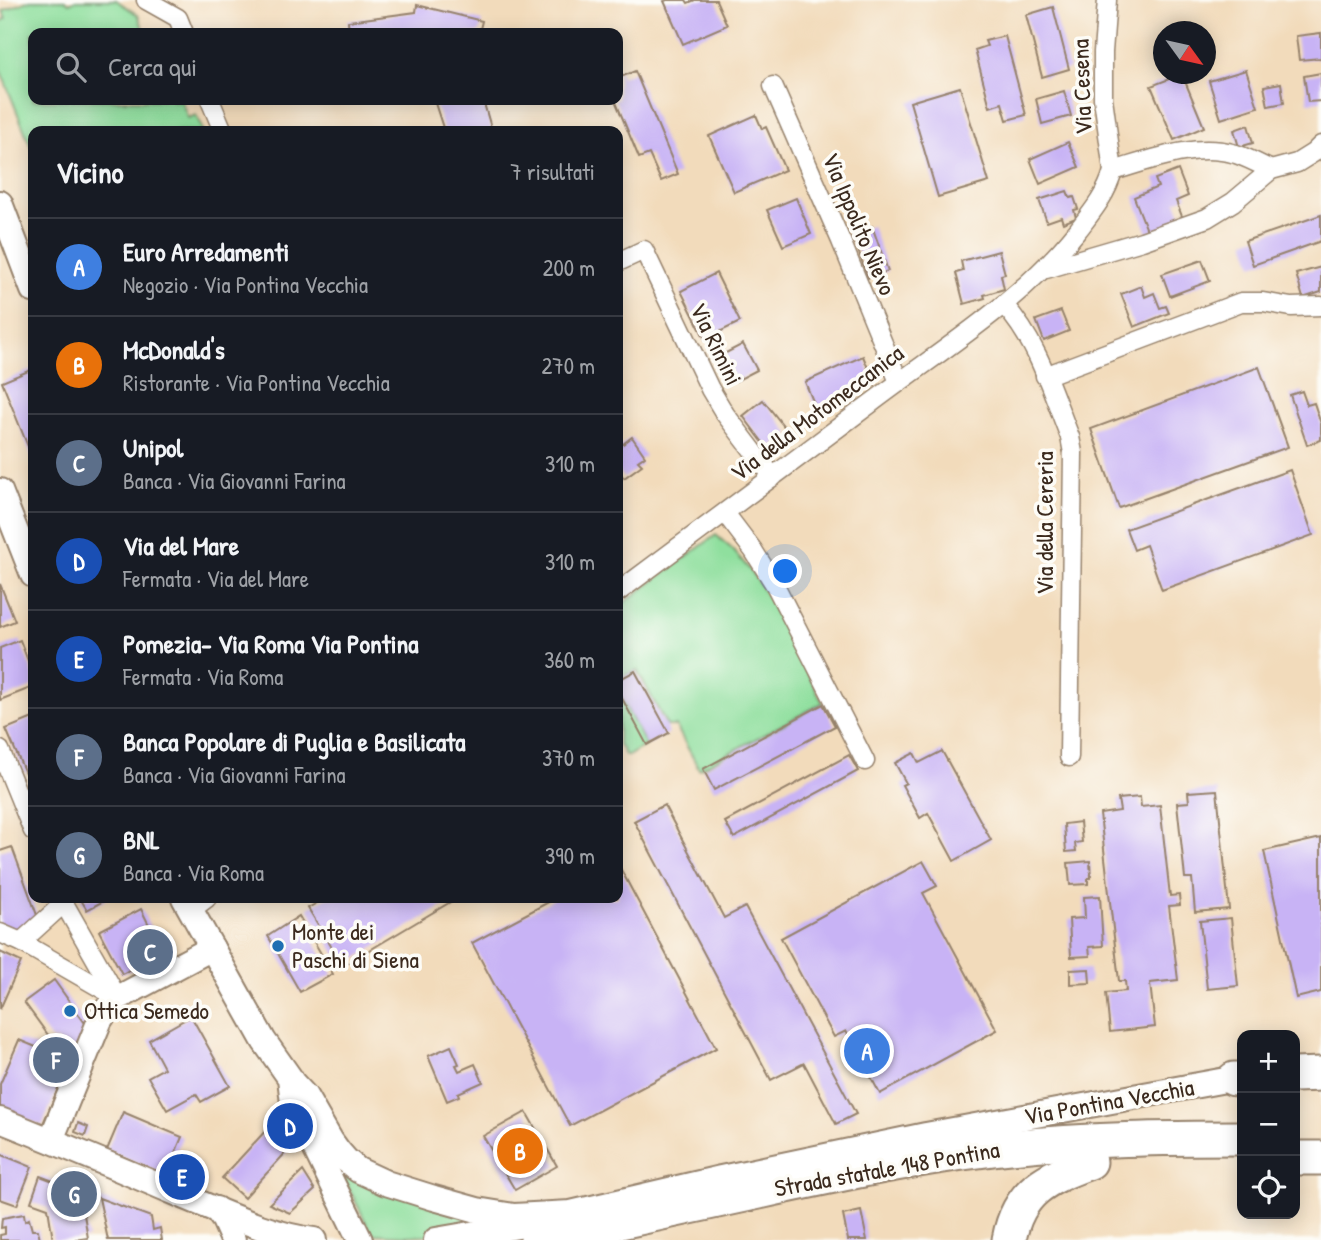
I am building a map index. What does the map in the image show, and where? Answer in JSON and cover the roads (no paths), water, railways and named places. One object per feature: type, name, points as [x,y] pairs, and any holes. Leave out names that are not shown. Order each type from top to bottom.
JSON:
[{"type":"highway","points":[[1300,1075],[1321,1074]]},
{"type":"highway","name":"Strada statale 148 Pontina","points":[[537,1240],[844,1174],[985,1151],[1092,1141],[1237,1138]]},
{"type":"highway","points":[[1300,1138],[1321,1138]]},
{"type":"highway","name":"Strada statale 148 Pontina","points":[[639,1240],[923,1179],[1090,1162],[1237,1158]]},
{"type":"highway","points":[[1300,1158],[1321,1158]]},
{"type":"highway","points":[[1009,1240],[1019,1211],[1032,1191],[1055,1175],[1090,1162]]},
{"type":"street","points":[[146,0],[178,18],[182,28]]},
{"type":"street","name":"Via Cesena","points":[[1107,0],[1103,98],[1113,171]]},
{"type":"street","name":"Via Ippolito Nievo","points":[[773,86],[899,382]]},
{"type":"street","points":[[212,105],[221,126]]},
{"type":"street","name":"Via della Motomeccanica","points":[[1042,270],[1142,241],[1207,218],[1233,202],[1271,170],[1297,163],[1321,146]]},
{"type":"street","points":[[1113,171],[1164,156],[1199,151],[1219,151],[1236,155],[1271,170]]},
{"type":"street","name":"Via della Motomeccanica","points":[[623,588],[1004,305],[1067,244],[1092,212],[1113,171]]},
{"type":"street","points":[[0,203],[28,277]]},
{"type":"street","name":"Via Rimini","points":[[623,260],[644,250],[714,398],[773,477]]},
{"type":"street","points":[[1045,376],[1241,302],[1291,307],[1321,306]]},
{"type":"street","name":"Via della Cereria","points":[[1004,305],[1024,330],[1070,438],[1073,453],[1069,757]]},
{"type":"street","points":[[4,501],[28,522]]},
{"type":"street","points":[[4,501],[28,560]]},
{"type":"street","points":[[725,513],[775,585],[865,761]]},
{"type":"street","points":[[0,750],[28,819]]},
{"type":"street","points":[[21,942],[60,903]]},
{"type":"street","points":[[63,903],[118,998]]},
{"type":"street","name":"Via Pontina Vecchia","points":[[194,903],[212,948],[264,1041],[291,1081],[305,1096],[346,1160],[386,1183],[493,1213],[514,1216],[572,1213],[721,1178],[926,1135],[1237,1079]]},
{"type":"street","points":[[0,933],[21,942],[118,998]]},
{"type":"street","points":[[51,1140],[107,1008],[118,998],[212,948]]},
{"type":"street","points":[[1300,1062],[1321,1056]]},
{"type":"street","points":[[291,1081],[293,1103],[360,1240]]},
{"type":"street","points":[[0,1120],[278,1233],[314,1240]]},
{"type":"street","points":[[216,1209],[233,1240]]},
{"type":"street","points":[[436,1240],[524,1226],[572,1213]]},
{"type":"place","name":"Monte dei Paschi di Siena","points":[[278,946]]},
{"type":"place","name":"Unipol","points":[[150,952]]},
{"type":"place","name":"Ottica Semedo","points":[[70,1011]]},
{"type":"place","name":"Euro Arredamenti","points":[[867,1051]]},
{"type":"place","name":"Banca Popolare di Puglia e Basilicata","points":[[56,1060]]},
{"type":"place","name":"Via del Mare","points":[[290,1126]]},
{"type":"place","name":"McDonald's","points":[[520,1151]]},
{"type":"place","name":"Pomezia- Via Roma Via Pontina","points":[[182,1177]]},
{"type":"place","name":"BNL","points":[[74,1194]]}]
